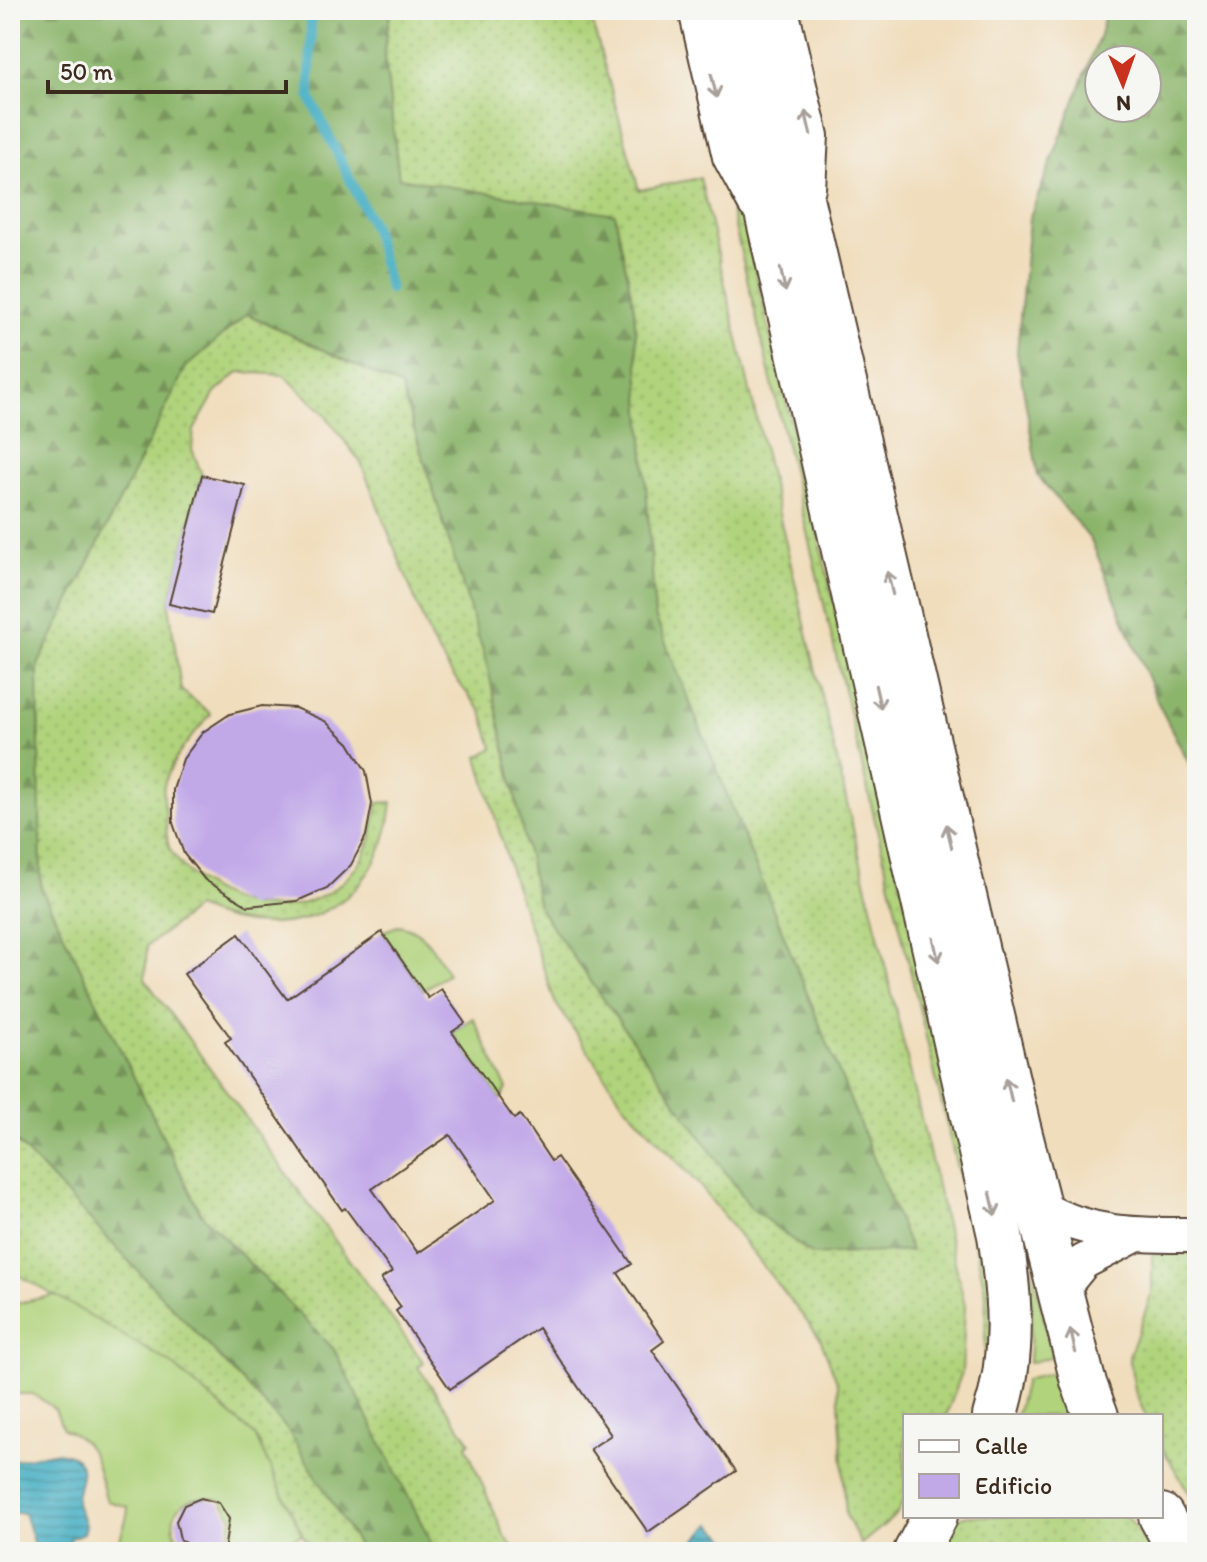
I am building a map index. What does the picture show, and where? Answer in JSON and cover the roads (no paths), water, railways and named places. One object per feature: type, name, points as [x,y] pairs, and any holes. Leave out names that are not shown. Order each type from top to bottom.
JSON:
[{"type":"main road","points":[[721,10],[789,232],[1083,1381],[1095,1414]]},
{"type":"main road","points":[[757,10],[789,232],[1000,1235],[1011,1327],[1003,1390],[996,1414]]},
{"type":"street","points":[[696,10],[730,157],[789,232]]},
{"type":"street","points":[[781,10],[811,136],[789,232]]},
{"type":"street","points":[[1040,1208],[1073,1226],[1135,1235],[1197,1235]]},
{"type":"street","points":[[1061,1289],[1083,1262],[1135,1235]]},
{"type":"water","points":[[57,1452],[70,1455],[81,1466],[76,1502],[85,1526],[83,1533],[71,1538],[67,1550],[36,1552],[24,1513],[10,1513],[10,1498],[15,1493],[16,1484],[10,1479],[10,1461]]},
{"type":"water","points":[[711,1524],[731,1542],[721,1552],[685,1552]]},
{"type":"waterway","points":[[311,10],[310,97],[373,227],[390,289]]}]
